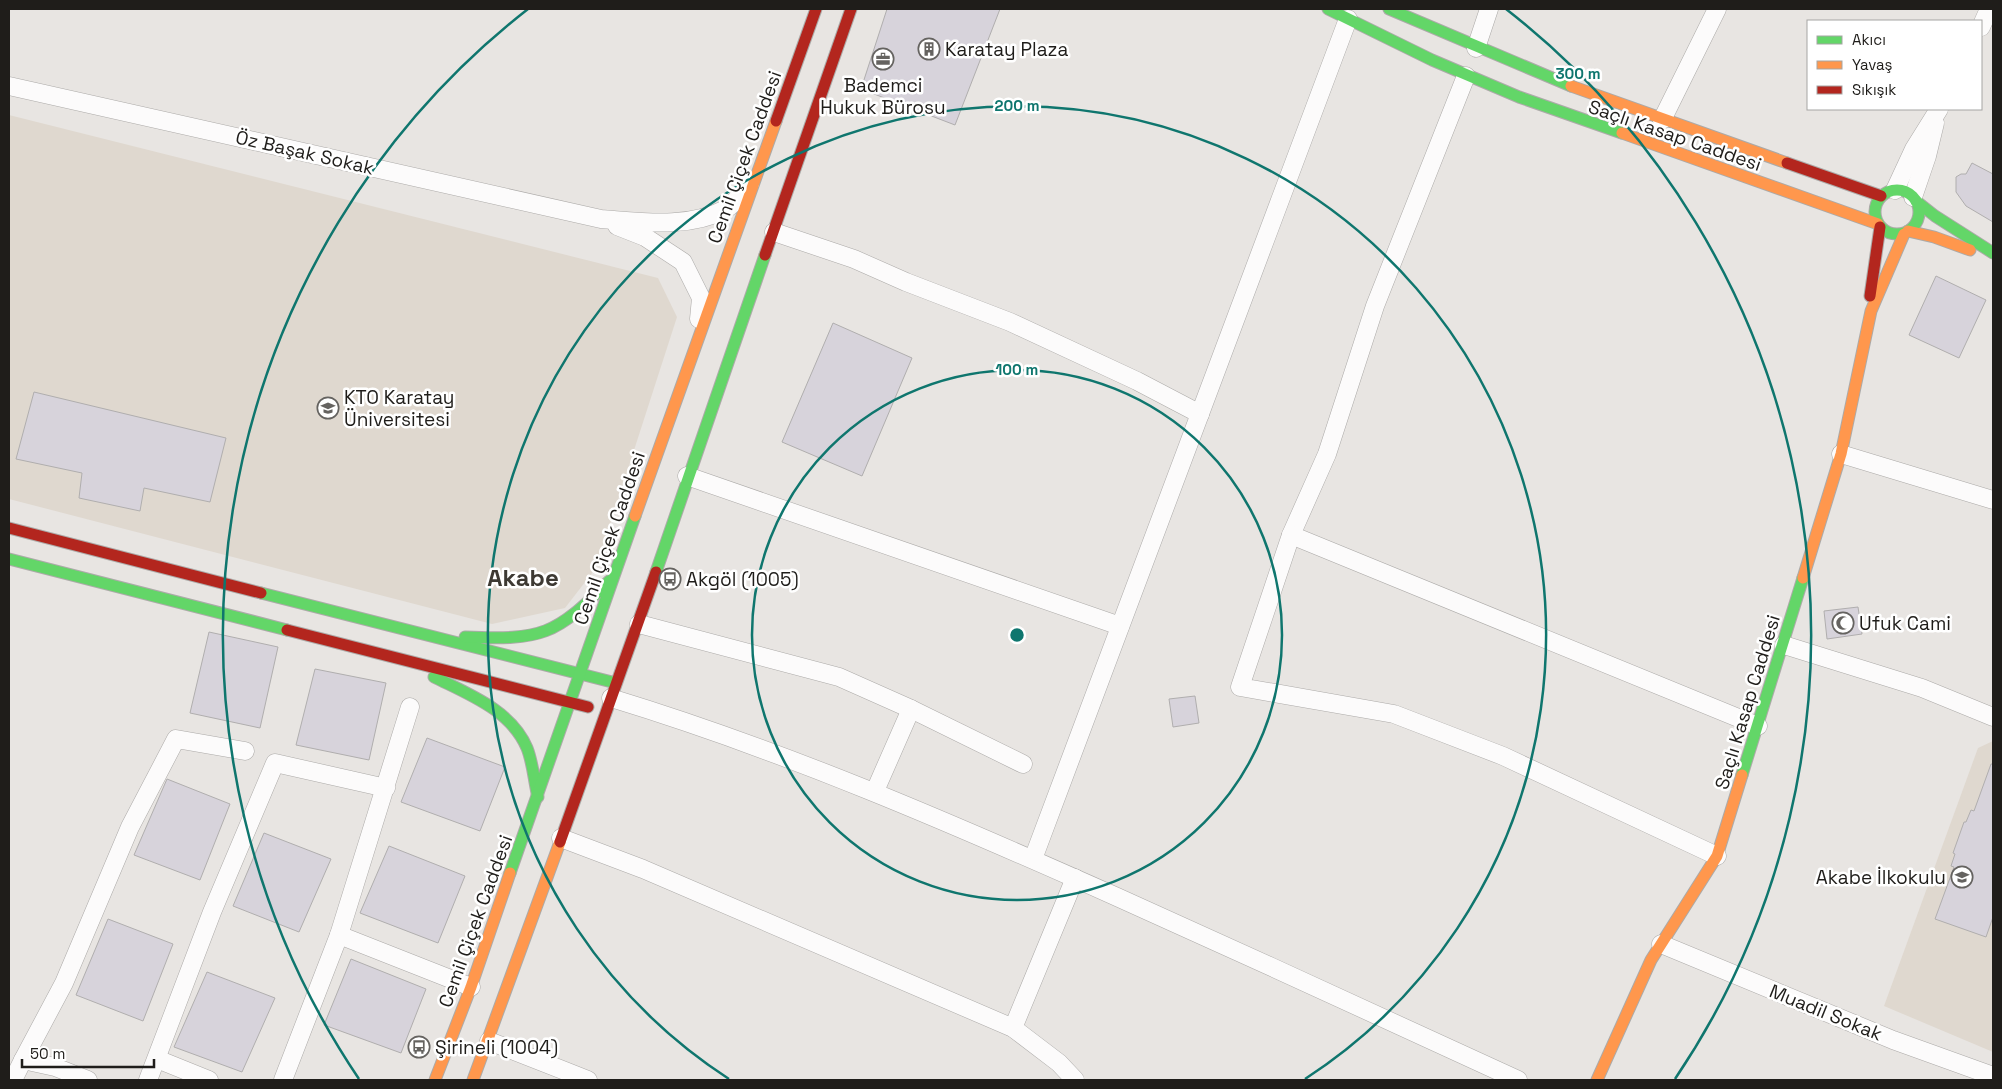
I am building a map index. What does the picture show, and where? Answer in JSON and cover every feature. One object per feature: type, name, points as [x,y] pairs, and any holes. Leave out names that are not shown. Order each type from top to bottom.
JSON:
[{"type":"street","name":"Cemil Çiçek Caddesi","points":[[435,1080],[471,987],[613,578],[696,349],[724,263],[816,9]]},
{"type":"street","points":[[473,1080],[489,1041],[639,624],[687,476],[851,9]]},
{"type":"street","name":"Saçlı Kasap Caddesi","points":[[1328,9],[1466,76],[1548,108],[1879,226],[1871,278],[1871,310],[1842,454],[1717,856],[1650,960],[1597,1080]]},
{"type":"street","name":"Saçlı Kasap Caddesi","points":[[1388,9],[1550,79],[1662,120],[1888,193]]},
{"type":"street","points":[[1476,48],[1490,9]]},
{"type":"street","points":[[1662,120],[1717,9]]},
{"type":"street","points":[[1982,25],[1989,9]]},
{"type":"street","points":[[1033,859],[1348,19]]},
{"type":"street","points":[[1466,76],[1375,306],[1327,454],[1290,535],[1240,687],[1394,714],[1503,756],[1717,856]]},
{"type":"street","name":"Öz Başak Sokak","points":[[9,86],[601,219]]},
{"type":"street","points":[[1906,233],[1916,225],[1919,215],[1915,198],[1938,112]]},
{"type":"street","points":[[1938,112],[1888,193],[1875,209],[1879,226],[1889,233],[1906,233],[1934,237],[1993,257]]},
{"type":"street","points":[[601,219],[644,222],[690,221],[728,208],[757,175]]},
{"type":"street","points":[[1888,193],[1905,191],[1935,216],[1993,253]]},
{"type":"street","points":[[601,219],[645,237],[683,262],[701,298],[696,349]]},
{"type":"street","points":[[774,232],[854,259],[906,282],[1010,322],[1137,380],[1200,414]]},
{"type":"street","name":"Saçlı Kasap Caddesi","points":[[1871,310],[1906,233]]},
{"type":"street","points":[[1842,454],[1993,500]]},
{"type":"street","points":[[687,476],[1120,626]]},
{"type":"street","points":[[9,528],[579,675],[611,698],[703,726],[875,791],[1033,859],[1518,1080]]},
{"type":"street","points":[[1290,535],[1758,726]]},
{"type":"street","points":[[9,559],[571,702],[611,698]]},
{"type":"street","points":[[421,635],[492,638],[544,632],[575,614],[613,578]]},
{"type":"street","points":[[639,624],[839,677],[911,708],[1023,764]]},
{"type":"street","points":[[1784,645],[1922,688],[1993,717]]},
{"type":"street","points":[[394,656],[492,707],[512,725],[526,748],[538,797]]},
{"type":"street","points":[[284,1080],[339,935],[410,707]]},
{"type":"street","points":[[875,791],[911,708]]},
{"type":"street","points":[[13,1080],[64,984],[130,827],[176,739],[245,751]]},
{"type":"street","points":[[148,1080],[212,912],[275,763],[386,788]]},
{"type":"street","points":[[561,838],[643,869],[1013,1028],[1059,1063],[1075,1080]]},
{"type":"street","points":[[1013,1028],[1075,878]]},
{"type":"street","points":[[339,935],[471,987]]},
{"type":"street","name":"Muadil Sokak","points":[[1661,944],[1893,1040],[1993,1076]]},
{"type":"street","points":[[489,1041],[588,1080]]},
{"type":"street","points":[[157,1059],[209,1080]]},
{"type":"street","points":[[23,1060],[55,1067],[88,1080]]},
{"type":"shaded area","name":"KTO Karatay Üniversitesi","points":[[9,115],[658,278],[677,317],[596,568],[565,608],[492,624],[9,499]]},
{"type":"shaded area","name":"Akabe İlkokulu","points":[[1993,741],[1993,1052],[1884,1006],[1978,748]]},
{"type":"building","name":"Karatay Plaza","points":[[887,9],[1000,9],[955,125],[861,89]]},
{"type":"building","points":[[1972,163],[1993,174],[1993,222],[1966,206],[1956,192],[1956,177],[1966,174]]},
{"type":"building","points":[[1936,276],[1986,300],[1959,358],[1909,335]]},
{"type":"building","points":[[833,323],[912,358],[862,476],[782,442]]},
{"type":"building","points":[[34,392],[226,438],[210,502],[144,488],[140,511],[79,498],[82,473],[16,459]]},
{"type":"building","name":"Ufuk Cami","points":[[1858,607],[1862,634],[1827,639],[1824,611]]},
{"type":"building","points":[[209,632],[278,647],[260,728],[190,713]]},
{"type":"building","points":[[315,669],[386,683],[369,760],[296,745]]},
{"type":"building","points":[[1195,696],[1199,723],[1173,727],[1169,699]]},
{"type":"building","points":[[427,738],[505,767],[480,831],[401,802]]},
{"type":"building","points":[[1991,764],[1993,764],[1993,917],[1986,937],[1935,919],[1954,867],[1951,866],[1955,854],[1953,853],[1964,822],[1966,822],[1971,810],[1974,811]]},
{"type":"building","points":[[167,779],[230,804],[200,880],[134,855]]},
{"type":"building","points":[[264,833],[331,859],[299,932],[233,906]]},
{"type":"building","points":[[389,846],[465,876],[438,943],[360,913]]},
{"type":"building","points":[[108,919],[173,944],[143,1021],[76,995]]},
{"type":"building","points":[[351,959],[426,989],[401,1053],[324,1025]]},
{"type":"building","points":[[207,972],[275,998],[242,1072],[174,1047]]},
{"type":"traffic: fast","points":[[1328,9],[1432,60],[1519,97],[1622,133]]},
{"type":"traffic: fast","points":[[1389,9],[1571,86]]},
{"type":"traffic: fast","points":[[1901,190],[1913,196],[1918,203],[1919,212],[1918,221],[1913,228],[1906,233],[1893,234],[1885,231],[1878,224],[1875,208],[1878,200],[1885,193],[1901,190]]},
{"type":"traffic: fast","points":[[1916,201],[1935,216],[1993,253]]},
{"type":"traffic: fast","points":[[656,572],[765,255]]},
{"type":"traffic: fast","points":[[510,873],[635,516]]},
{"type":"traffic: fast","points":[[9,559],[287,630]]},
{"type":"traffic: fast","points":[[1742,775],[1803,578]]},
{"type":"traffic: fast","points":[[465,637],[512,637],[546,631],[575,613],[609,581]]},
{"type":"traffic: fast","points":[[261,593],[616,683]]},
{"type":"traffic: fast","points":[[434,677],[474,697],[500,713],[510,723],[520,735],[527,748],[538,797]]},
{"type":"traffic: slow","points":[[1571,86],[1787,163]]},
{"type":"traffic: slow","points":[[635,516],[776,121]]},
{"type":"traffic: slow","points":[[1622,133],[1878,224]]},
{"type":"traffic: slow","points":[[1908,231],[1934,237],[1970,250]]},
{"type":"traffic: slow","points":[[1803,578],[1841,454],[1871,311],[1904,234]]},
{"type":"traffic: slow","points":[[1597,1080],[1651,960],[1717,856],[1742,775]]},
{"type":"traffic: slow","points":[[473,1080],[560,842]]},
{"type":"traffic: slow","points":[[435,1080],[471,987],[510,873]]},
{"type":"traffic: jam","points":[[776,121],[816,9]]},
{"type":"traffic: jam","points":[[765,255],[851,9]]},
{"type":"traffic: jam","points":[[1787,163],[1881,196]]},
{"type":"traffic: jam","points":[[1870,296],[1880,227]]},
{"type":"traffic: jam","points":[[9,528],[261,593]]},
{"type":"traffic: jam","points":[[560,842],[656,572]]},
{"type":"traffic: jam","points":[[287,630],[588,707]]},
{"type":"place","name":"Karatay Plaza","points":[[929,49]]},
{"type":"place","name":"Bademci Hukuk Bürosu","points":[[883,59]]},
{"type":"place","name":"KTO Karatay Üniversitesi","points":[[328,408]]},
{"type":"place","name":"Akgöl (1005)","points":[[670,579]]},
{"type":"place","name":"Ufuk Cami","points":[[1843,623]]},
{"type":"place","name":"Akabe İlkokulu","points":[[1962,877]]},
{"type":"place","name":"Şirineli (1004)","points":[[419,1047]]},
{"type":"district","name":"Akabe","points":[[523,578]]}]
